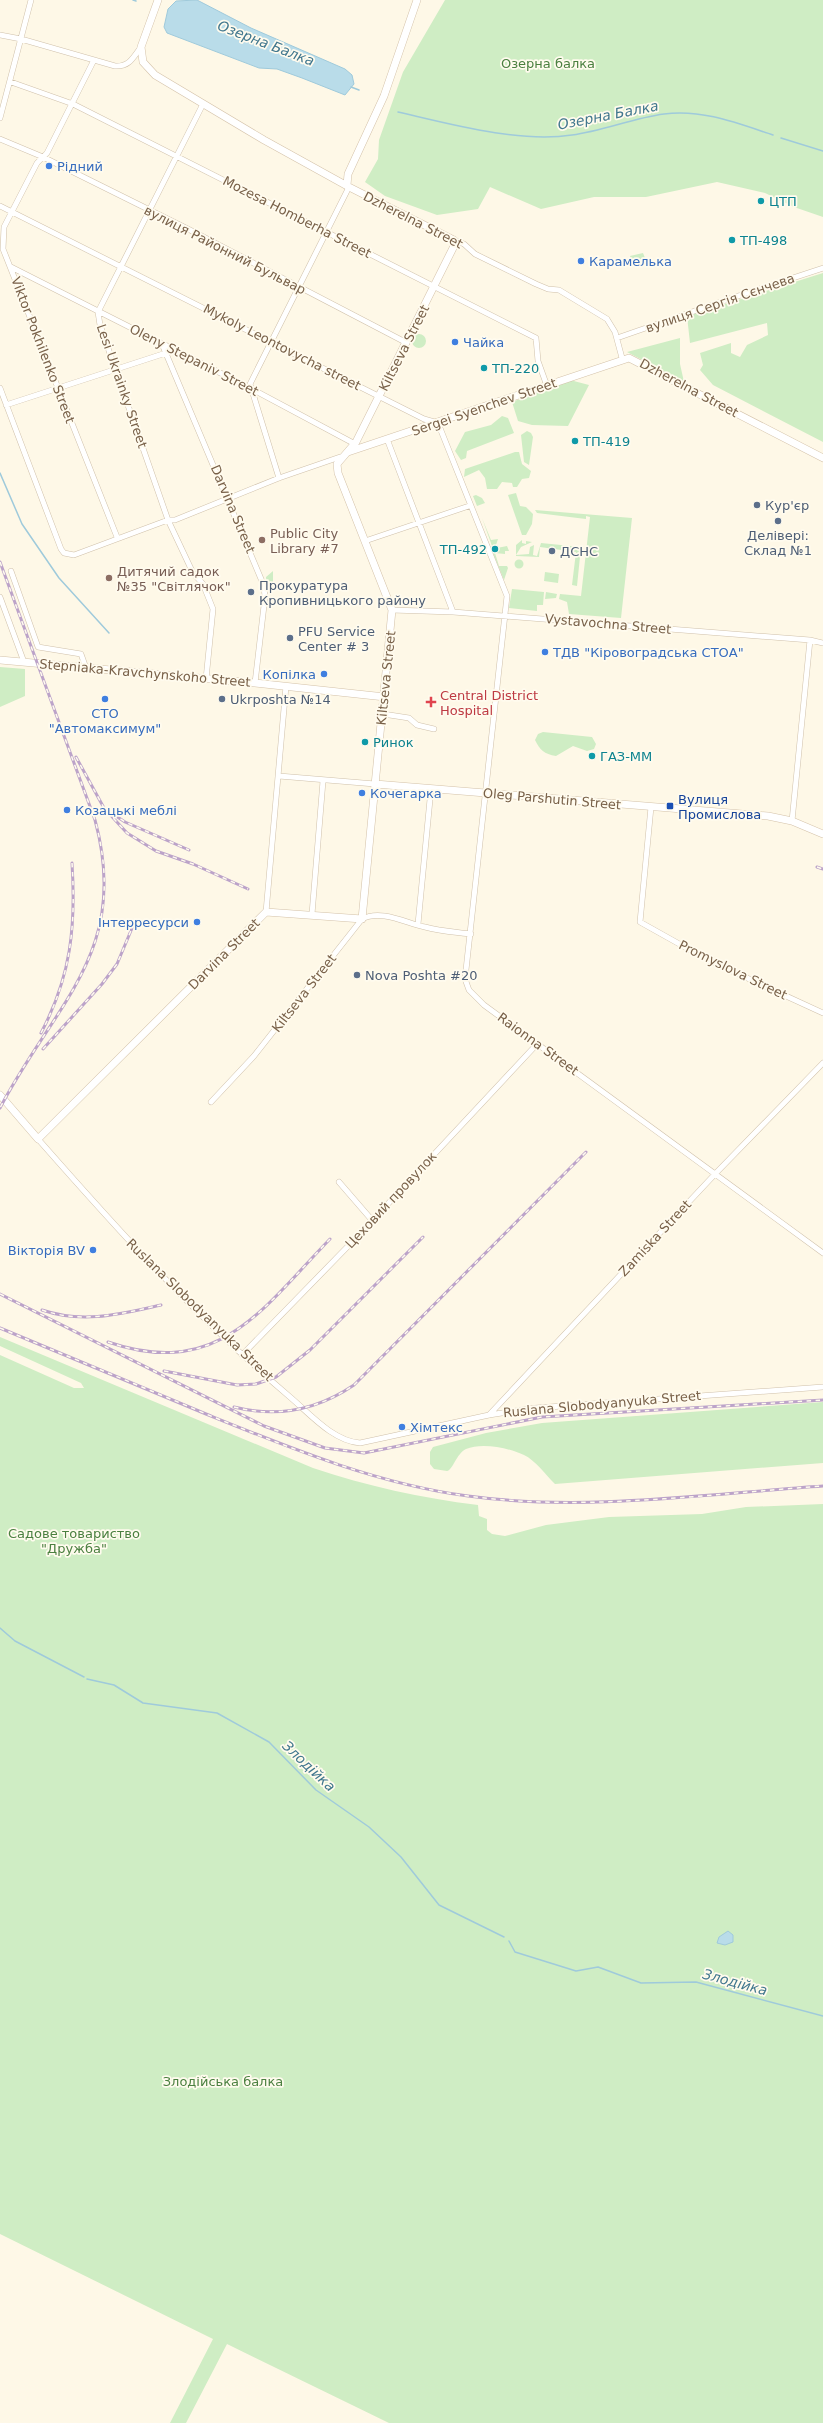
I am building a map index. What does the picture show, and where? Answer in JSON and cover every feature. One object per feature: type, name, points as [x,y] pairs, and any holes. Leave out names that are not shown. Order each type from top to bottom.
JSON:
[{"type":"street","points":[[0,118],[32,0]]},
{"type":"street","points":[[0,35],[21,39],[123,67],[129,64],[141,47],[158,0]]},
{"type":"street","points":[[279,478],[256,405],[256,397],[250,384],[328,232],[348,186],[348,174],[384,96],[417,0]]},
{"type":"street","name":"Dzherelna Street","points":[[141,47],[143,62],[155,75],[264,140],[348,186],[464,244],[475,254],[548,289],[559,290],[607,319],[618,338],[622,358],[635,359],[823,458]]},
{"type":"street","name":"Viktor Pokhilenko Street","points":[[94,60],[73,104],[43,157],[37,163],[12,212],[2,238],[3,248],[117,537]]},
{"type":"street","name":"Mozesa Homberha Street","points":[[11,82],[73,104],[536,338],[538,361],[547,386]]},
{"type":"street","name":"Lesi Ukrainky Street","points":[[203,104],[98,312],[100,326],[168,520],[193,573],[203,584],[213,609],[206,678]]},
{"type":"street","name":"вулиця Районний Бульвар","points":[[0,139],[43,157],[407,343]]},
{"type":"street","name":"Mykoly Leontovycha street","points":[[0,206],[424,420],[438,423]]},
{"type":"street","name":"Kiltseva Street","points":[[211,1102],[254,1056],[362,919],[385,697],[392,610],[337,470],[343,455],[355,444],[380,397],[454,246],[454,240]]},
{"type":"street","name":"Oleny Stepaniv Street","points":[[11,267],[252,389],[355,444]]},
{"type":"street","name":"вулиця Сергія Сєнчева","points":[[618,338],[823,268]]},
{"type":"street","name":"Darvina Street","points":[[162,343],[264,586],[265,597],[255,683]]},
{"type":"street","points":[[6,405],[115,368],[167,352],[178,352]]},
{"type":"street","name":"Sergei Syenchev Street","points":[[343,455],[547,386],[622,358]]},
{"type":"street","points":[[0,388],[61,549],[64,553],[74,555],[117,537],[168,520],[175,520],[279,478],[343,455]]},
{"type":"street","points":[[266,912],[312,914],[362,919],[369,915],[393,918],[418,924],[424,927],[470,934],[507,596],[469,506],[460,474],[438,423]]},
{"type":"street","points":[[387,439],[453,612]]},
{"type":"street","points":[[365,541],[469,506]]},
{"type":"street","points":[[11,571],[38,647],[82,654],[86,668]]},
{"type":"street","points":[[0,597],[24,662]]},
{"type":"street","name":"Vystavochna Street","points":[[392,610],[453,612],[810,640],[823,643]]},
{"type":"street","points":[[792,821],[810,640]]},
{"type":"street","name":"Stepniaka-Kravchynskoho Street","points":[[0,660],[206,678],[385,697]]},
{"type":"street","name":"Darvina Street","points":[[38,1139],[266,912],[286,686]]},
{"type":"street","points":[[383,714],[410,718],[417,725],[434,729]]},
{"type":"street","name":"Oleg Parshutin Street","points":[[279,776],[323,781],[768,816],[792,821],[823,834]]},
{"type":"street","points":[[312,914],[323,781]]},
{"type":"street","points":[[418,924],[431,789]]},
{"type":"street","name":"Promyslova Street","points":[[651,807],[640,922],[708,960],[823,1012]]},
{"type":"street","name":"Raionna Street","points":[[470,934],[465,979],[469,990],[484,1005],[716,1173],[823,1253]]},
{"type":"street","name":"Цеховий провулок","points":[[242,1355],[356,1238],[371,1219],[538,1043]]},
{"type":"street","name":"Zamiska Street","points":[[489,1415],[716,1173],[823,1063]]},
{"type":"street","name":"Ruslana Slobodyanyuka Street","points":[[0,1095],[145,1260],[242,1355],[304,1409],[347,1441],[360,1443],[489,1415],[578,1404],[823,1387]]},
{"type":"street","points":[[339,1182],[371,1219]]},
{"type":"green space","name":"Озерна балка","points":[[445,0],[823,0],[823,217],[794,207],[765,193],[717,182],[646,197],[594,197],[541,209],[490,187],[478,209],[437,215],[385,196],[365,182],[378,159],[379,140],[403,72]]},
{"type":"green space","points":[[643,253],[645,258],[632,261],[630,256]]},
{"type":"green space","points":[[823,273],[823,442],[713,385],[700,370],[703,365],[700,353],[731,343],[731,353],[740,357],[747,345],[768,335],[767,323],[690,343],[687,316]]},
{"type":"green space","points":[[416,334],[422,334],[426,338],[426,344],[422,348],[416,348],[412,344],[412,338]]},
{"type":"green space","points":[[680,338],[680,364],[684,382],[627,352]]},
{"type":"green space","points":[[570,380],[589,385],[568,426],[532,425],[518,421],[512,402]]},
{"type":"green space","points":[[502,416],[508,418],[514,433],[467,451],[466,458],[461,460],[455,451],[465,432],[491,425]]},
{"type":"green space","points":[[527,431],[531,433],[533,437],[529,465],[524,462],[521,435]]},
{"type":"green space","points":[[515,452],[519,452],[522,464],[531,471],[529,478],[522,479],[517,487],[513,487],[512,483],[502,482],[497,489],[487,489],[485,478],[479,470],[464,477],[465,469]]},
{"type":"green space","points":[[516,493],[520,506],[526,507],[533,514],[532,524],[526,535],[522,535],[508,495]]},
{"type":"green space","points":[[476,495],[482,498],[485,503],[477,506],[473,496]]},
{"type":"green space","points":[[535,510],[632,518],[621,618],[569,614],[567,602],[559,599],[560,594],[581,596],[590,517],[586,516],[586,519],[537,513]]},
{"type":"green space","points":[[482,518],[491,540],[498,539],[496,545],[492,546]]},
{"type":"green space","points":[[522,540],[522,543],[526,544],[526,541],[532,542],[521,547],[516,555],[516,545]]},
{"type":"green space","points":[[541,543],[581,547],[577,586],[572,585],[576,552],[540,547],[539,557],[516,555],[529,554],[530,547],[534,545],[533,555],[537,556]]},
{"type":"green space","points":[[507,546],[509,551],[505,551],[505,554],[495,553],[499,566],[507,566],[508,568],[504,580],[493,553],[498,551],[497,548]]},
{"type":"green space","points":[[519,559],[524,564],[519,569],[514,564]]},
{"type":"green space","points":[[273,571],[273,589],[267,589],[266,577]]},
{"type":"green space","points":[[545,572],[559,574],[558,583],[544,581]]},
{"type":"green space","points":[[512,589],[544,592],[543,605],[537,605],[537,611],[509,608]]},
{"type":"green space","points":[[546,592],[557,594],[556,598],[545,599]]},
{"type":"green space","points":[[0,667],[25,669],[25,696],[0,707]]},
{"type":"green space","points":[[543,732],[592,737],[596,744],[594,749],[587,751],[573,746],[556,756],[543,751],[535,740],[538,734]]},
{"type":"green space","name":"Злодійська балка","points":[[0,1337],[313,1468],[394,1491],[478,1505],[479,1516],[487,1519],[487,1530],[492,1534],[505,1536],[546,1525],[609,1517],[702,1514],[746,1507],[823,1504],[823,2423],[389,2423],[227,2344],[186,2423],[170,2423],[213,2339],[0,2234],[0,1355],[74,1388],[84,1388],[81,1383],[0,1346]]},
{"type":"green space","points":[[823,1402],[823,1463],[555,1484],[528,1457],[511,1450],[495,1447],[480,1446],[466,1449],[460,1454],[451,1468],[447,1471],[434,1469],[430,1464],[430,1452],[433,1447],[486,1433],[542,1423]]},
{"type":"water","points":[[197,0],[251,28],[345,69],[352,75],[354,84],[345,95],[277,69],[259,68],[167,33],[164,27],[168,9],[176,1]]},
{"type":"water","points":[[728,1931],[733,1935],[733,1942],[725,1945],[717,1943],[719,1937]]},
{"type":"waterway","name":"Озерна Балка","points":[[351,87],[359,90]]},
{"type":"waterway","name":"Озерна Балка","points":[[398,112],[484,131],[551,137],[595,131],[652,116],[692,113],[719,118],[773,135]]},
{"type":"waterway","name":"Озерна Балка","points":[[781,138],[823,151]]},
{"type":"waterway","points":[[0,473],[22,524],[59,578],[109,633]]},
{"type":"waterway","name":"Злодійка","points":[[0,1628],[15,1641],[84,1677]]},
{"type":"waterway","name":"Злодійка","points":[[87,1679],[114,1685],[143,1703],[217,1713],[269,1742],[316,1790],[369,1827],[401,1857],[439,1905],[504,1937]]},
{"type":"waterway","name":"Злодійка","points":[[509,1941],[515,1952],[576,1971],[598,1967],[641,1983],[696,1982],[823,2016]]},
{"type":"railway","points":[[0,562],[95,820],[103,866],[103,906],[95,942],[81,974],[63,1006],[21,1071],[0,1108]]},
{"type":"railway","points":[[76,757],[104,808],[127,833],[156,851],[193,864],[248,889]]},
{"type":"railway","points":[[113,814],[125,822],[189,850]]},
{"type":"railway","points":[[41,1033],[59,991],[69,951],[73,909],[72,863]]},
{"type":"railway","points":[[817,867],[823,869]]},
{"type":"railway","points":[[43,1049],[102,984],[117,964],[135,921]]},
{"type":"railway","points":[[234,1407],[266,1412],[296,1410],[326,1401],[354,1385],[586,1152]]},
{"type":"railway","points":[[164,1371],[237,1385],[256,1384],[276,1377],[310,1350],[423,1237]]},
{"type":"railway","points":[[108,1342],[147,1351],[180,1352],[209,1345],[235,1331],[259,1312],[330,1239]]},
{"type":"railway","points":[[0,1294],[264,1426],[325,1448],[364,1453],[542,1417],[823,1400]]},
{"type":"railway","points":[[42,1310],[57,1314],[87,1317],[131,1312],[161,1305]]},
{"type":"railway","points":[[0,1328],[206,1414],[302,1452],[367,1474],[434,1490],[468,1496],[512,1500],[601,1502],[690,1497],[823,1486]]},
{"type":"place","name":"Рідний","points":[[49,166]]},
{"type":"place","name":"ЦТП","points":[[761,201]]},
{"type":"place","name":"ТП-498","points":[[732,240]]},
{"type":"place","name":"Карамелька","points":[[581,261]]},
{"type":"place","name":"Чайка","points":[[455,342]]},
{"type":"place","name":"ТП-220","points":[[484,368]]},
{"type":"place","name":"ТП-419","points":[[575,441]]},
{"type":"place","name":"Кур'єр","points":[[757,505]]},
{"type":"place","name":"Делівері: Склад №1","points":[[778,521]]},
{"type":"place","name":"Public City Library #7","points":[[262,540]]},
{"type":"place","name":"ТП-492","points":[[495,549]]},
{"type":"place","name":"ДСНС","points":[[552,551]]},
{"type":"place","name":"Дитячий садок №35 \"Світлячок\"","points":[[109,578]]},
{"type":"place","name":"Прокуратура Кропивницького району","points":[[251,592]]},
{"type":"place","name":"PFU Service Center # 3","points":[[290,638]]},
{"type":"place","name":"ТДВ \"Кіровоградська СТОА\"","points":[[545,652]]},
{"type":"place","name":"Копілка","points":[[324,674]]},
{"type":"place","name":"СТО \"Автомаксимум\"","points":[[105,699]]},
{"type":"place","name":"Ukrposhta №14","points":[[222,699]]},
{"type":"place","name":"Central District Hospital","points":[[431,702]]},
{"type":"place","name":"Ринок","points":[[365,742]]},
{"type":"place","name":"ГАЗ-ММ","points":[[592,756]]},
{"type":"place","name":"Кочегарка","points":[[362,793]]},
{"type":"place","name":"Вулиця Промислова","points":[[670,806]]},
{"type":"place","name":"Козацькі меблі","points":[[67,810]]},
{"type":"place","name":"Інтерресурси","points":[[197,922]]},
{"type":"place","name":"Nova Poshta #20","points":[[357,975]]},
{"type":"place","name":"Вікторія BV","points":[[93,1250]]},
{"type":"place","name":"Хімтекс","points":[[402,1427]]},
{"type":"park label","name":"Садове товариство \"Дружба\"","points":[[74,1540]]}]
